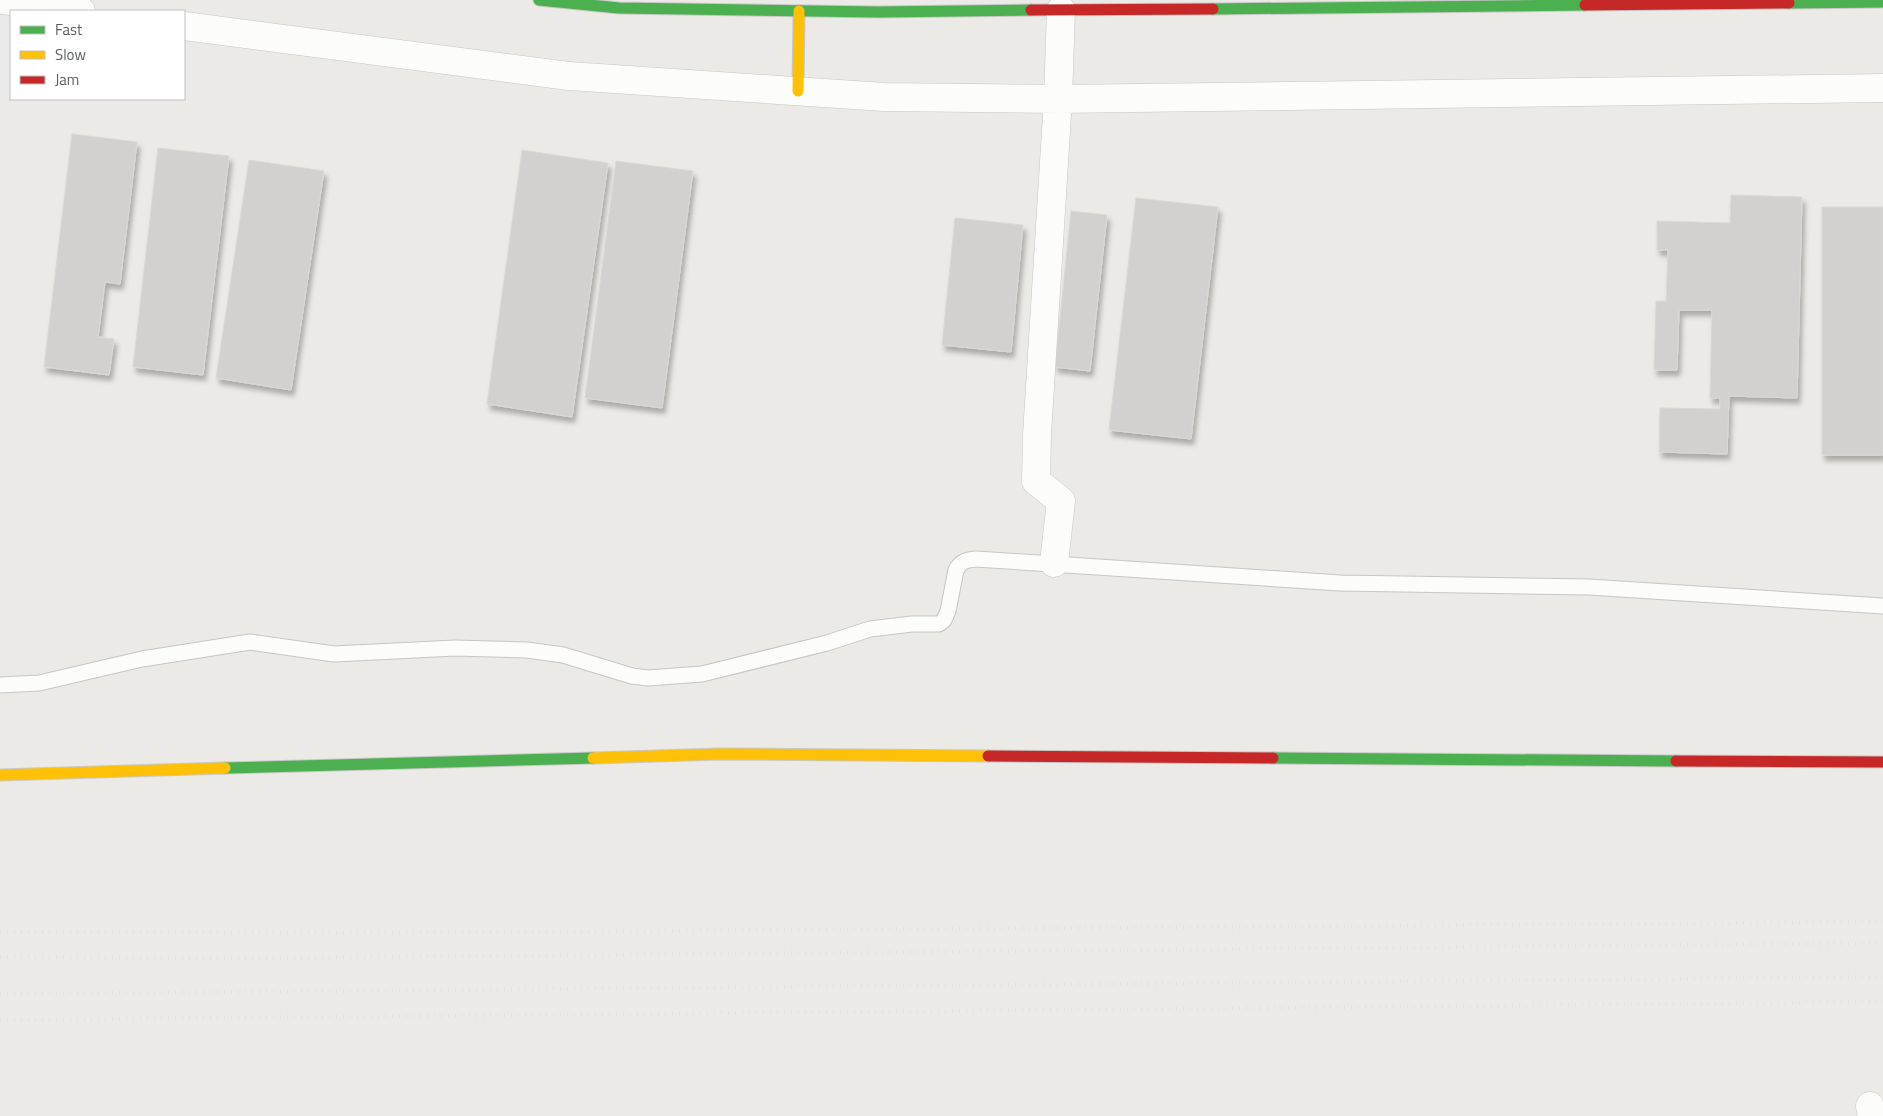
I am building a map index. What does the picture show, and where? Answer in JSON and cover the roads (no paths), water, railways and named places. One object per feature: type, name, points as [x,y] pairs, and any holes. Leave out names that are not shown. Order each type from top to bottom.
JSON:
[{"type":"street","points":[[2,0],[74,10]]},
{"type":"street","points":[[539,0],[619,8],[878,12],[1883,2]]},
{"type":"street","points":[[1054,563],[1061,501],[1036,480],[1037,436],[1058,99],[1061,10]]},
{"type":"street","points":[[798,91],[800,11]]},
{"type":"street","points":[[185,26],[569,76],[884,97],[1058,99],[1883,88]]},
{"type":"street","points":[[0,775],[720,754],[1883,762]]},
{"type":"lane","points":[[0,684],[39,683],[142,660],[250,642],[334,654],[455,648],[527,650],[563,655],[632,676],[648,678],[702,674],[870,629],[912,624],[939,624],[944,620],[948,611],[956,570],[966,560],[976,559],[1340,583],[1589,587],[1883,606]]},
{"type":"railway","points":[[0,932],[367,933],[1883,922]]},
{"type":"railway","points":[[0,957],[276,958],[1883,943]]},
{"type":"railway","points":[[0,994],[1883,977]]},
{"type":"railway","points":[[0,1020],[1883,1002]]}]
